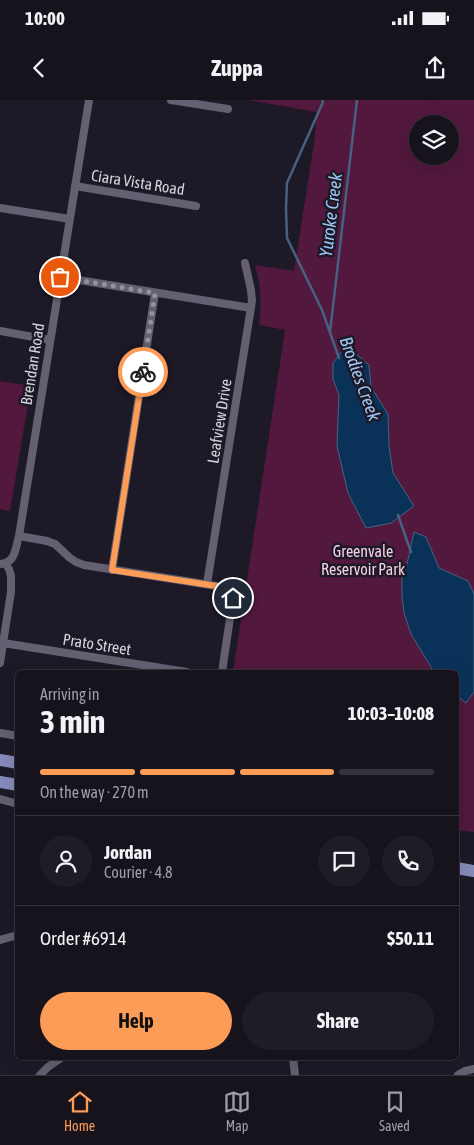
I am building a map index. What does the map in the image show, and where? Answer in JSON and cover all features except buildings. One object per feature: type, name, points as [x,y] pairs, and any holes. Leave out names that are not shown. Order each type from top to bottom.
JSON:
[{"type":"main road","points":[[0,760],[15,762]]},
{"type":"main road","points":[[0,782],[15,784]]},
{"type":"main road","points":[[459,868],[474,871]]},
{"type":"street","name":"Brendan Road","points":[[3,564],[13,558],[19,536],[89,100]]},
{"type":"street","points":[[171,100],[228,109]]},
{"type":"street","name":"Ciara Vista Road","points":[[75,186],[196,206]]},
{"type":"street","points":[[0,208],[70,219]]},
{"type":"street","name":"Leafview Drive","points":[[207,584],[252,301],[245,263]]},
{"type":"street","points":[[60,277],[251,308]]},
{"type":"street","points":[[112,570],[155,293]]},
{"type":"street","points":[[0,331],[50,340]]},
{"type":"street","points":[[19,536],[55,544],[76,562],[112,570],[223,587],[229,591],[233,598],[222,670]]},
{"type":"street","points":[[0,663],[11,592],[11,576],[3,564]]},
{"type":"street","name":"Prato Street","points":[[3,643],[174,670]]},
{"type":"street","points":[[0,734],[15,736]]},
{"type":"street","points":[[0,799],[15,803]]},
{"type":"street","points":[[0,940],[15,936]]},
{"type":"street","points":[[40,1075],[58,1060]]},
{"type":"street","points":[[293,1060],[295,1075]]},
{"type":"street","points":[[458,1075],[474,1068]]},
{"type":"green space","name":"Greenvale Reservoir Park","points":[[248,100],[474,100],[474,832],[459,830],[459,670],[233,670],[285,330],[259,325],[259,280],[255,265],[294,271],[315,137],[316,112]]},
{"type":"green space","points":[[0,381],[31,386],[10,511],[0,509]]},
{"type":"water","points":[[343,350],[356,354],[369,365],[371,387],[388,414],[389,446],[393,473],[414,506],[391,523],[366,528],[348,493],[337,446],[339,395],[333,379],[333,363]]},
{"type":"water","points":[[414,532],[426,537],[439,568],[468,581],[474,594],[474,692],[466,703],[459,697],[459,670],[433,670],[411,634],[404,613],[402,596],[402,573],[407,564]]},
{"type":"waterway","name":"Brodies Creek","points":[[322,100],[323,102],[287,183],[287,238],[322,310],[339,358]]},
{"type":"waterway","name":"Yuroke Creek","points":[[330,332],[357,100]]},
{"type":"waterway","name":"Brodies Creek","points":[[398,515],[411,552]]},
{"type":"way so far","points":[[60,277],[155,293],[143,372]]},
{"type":"route","points":[[143,372],[112,570],[223,587],[229,591],[233,598]]}]
